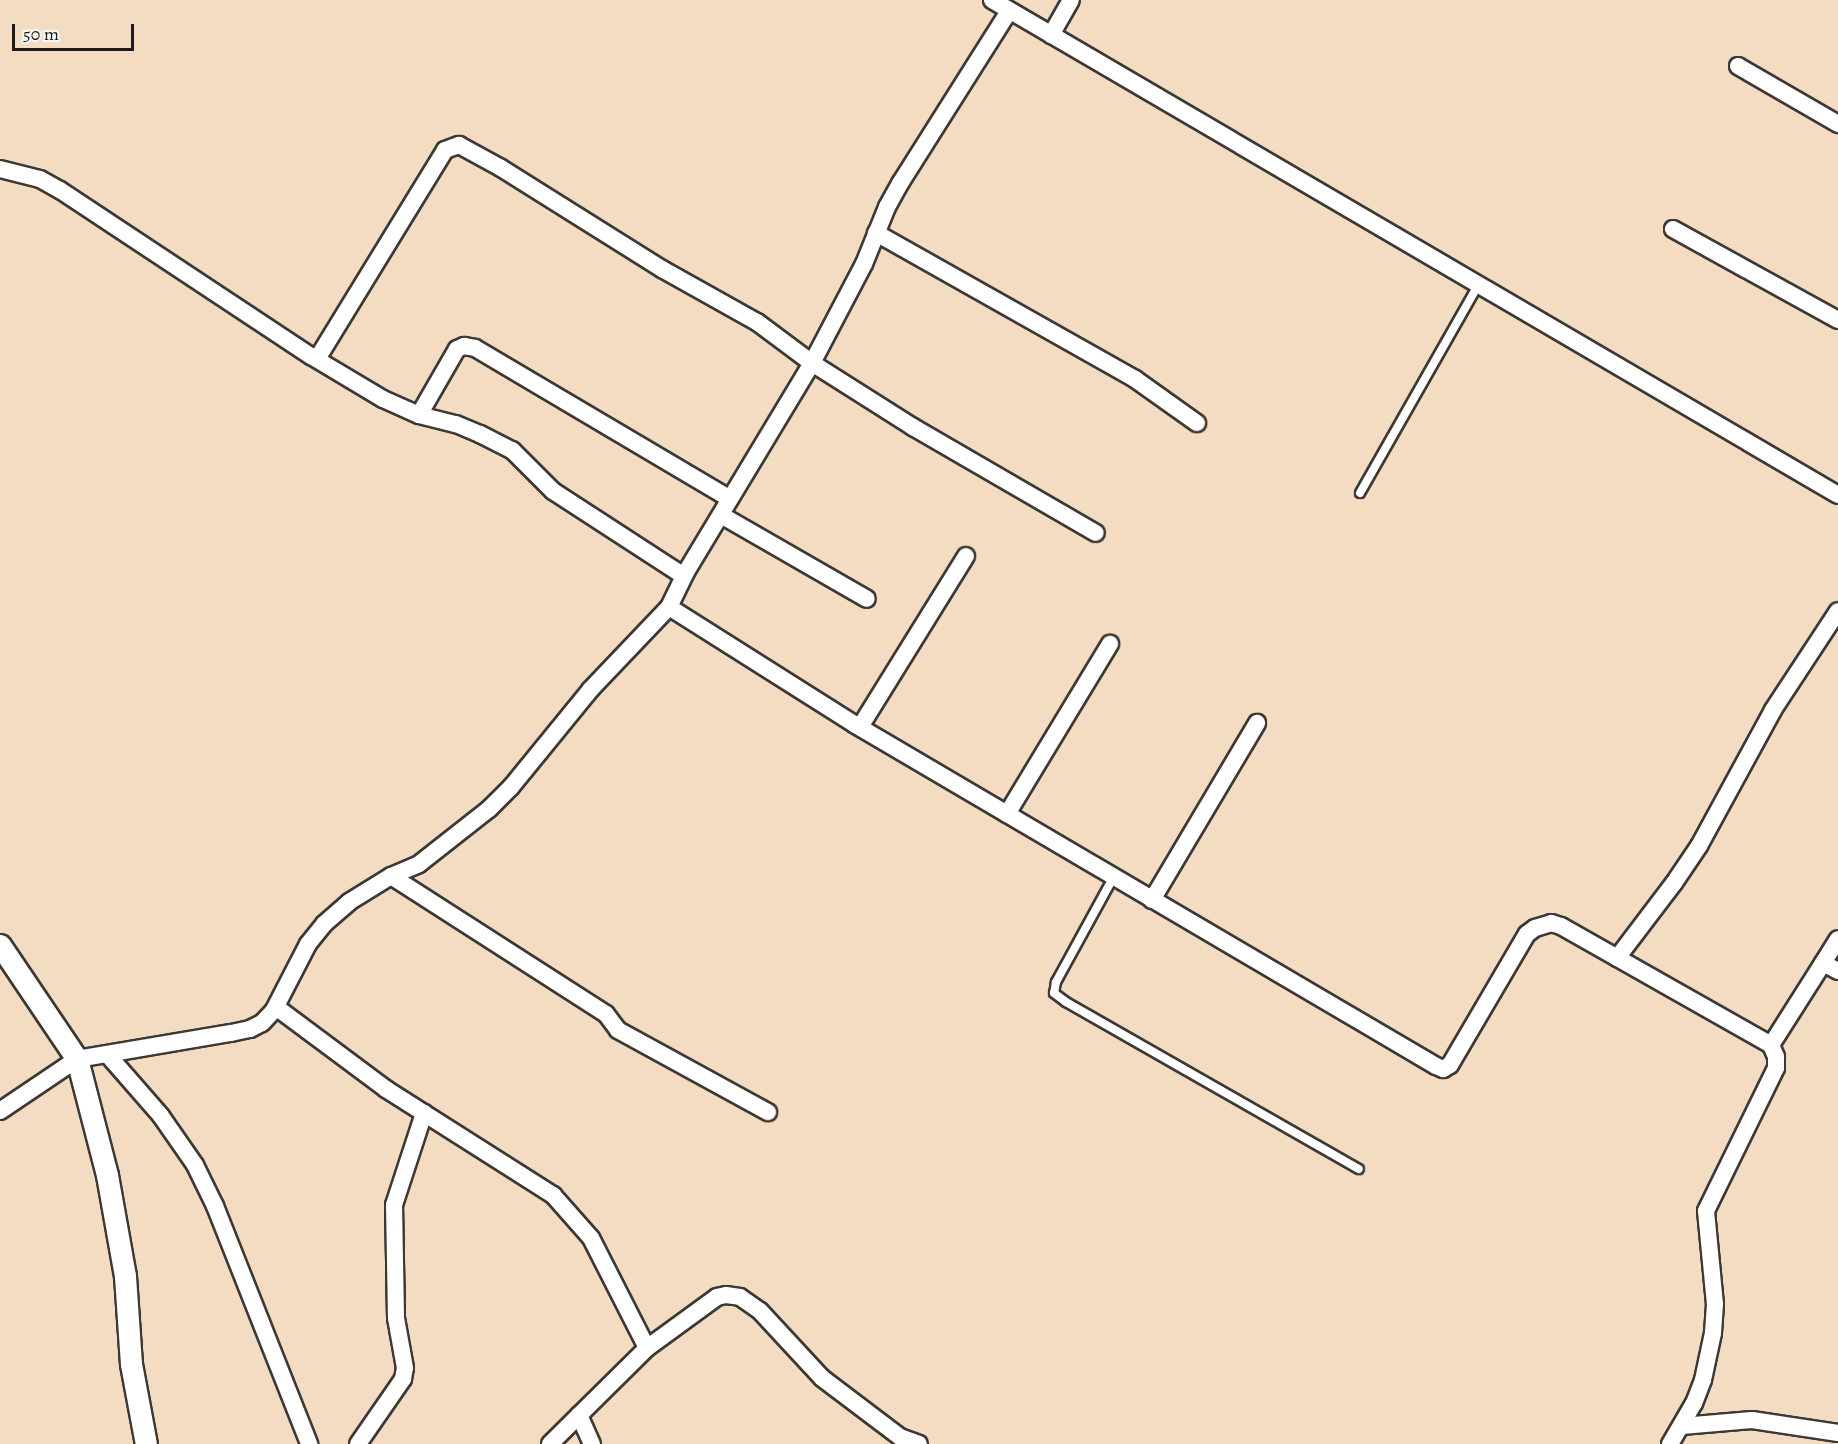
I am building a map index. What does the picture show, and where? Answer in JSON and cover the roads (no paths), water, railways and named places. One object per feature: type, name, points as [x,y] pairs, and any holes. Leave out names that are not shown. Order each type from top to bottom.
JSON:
[{"type":"street","points":[[992,0],[1838,495]]},
{"type":"street","points":[[1051,35],[1071,0]]},
{"type":"street","points":[[0,1111],[76,1059],[250,1029],[262,1023],[276,1007],[308,944],[324,924],[349,902],[391,876],[419,864],[489,809],[512,787],[590,690],[669,607],[684,576],[812,363],[864,264],[887,207],[937,122],[1009,11]]},
{"type":"street","points":[[1738,66],[1838,124]]},
{"type":"street","points":[[317,359],[445,150],[459,146],[501,168],[662,269],[757,322],[812,363],[913,427],[1096,533]]},
{"type":"street","points":[[0,169],[40,179],[60,190],[317,359],[383,399],[419,415],[456,424],[512,450],[553,491],[684,576]]},
{"type":"street","points":[[1673,229],[1838,320]]},
{"type":"street","points":[[876,233],[1135,379],[1197,423]]},
{"type":"street","points":[[419,415],[457,349],[464,346],[475,348],[730,499]]},
{"type":"street","points":[[721,515],[867,599]]},
{"type":"street","points":[[860,727],[966,556]]},
{"type":"street","points":[[669,607],[860,727],[1113,878],[1443,1069],[1450,1065],[1527,934],[1535,928],[1551,923],[1561,926],[1617,957],[1771,1046],[1776,1057],[1776,1068],[1706,1211],[1715,1304],[1713,1333],[1703,1380],[1682,1426],[1670,1444]]},
{"type":"street","points":[[1617,957],[1680,874],[1746,763],[1773,710],[1838,611]]},
{"type":"street","points":[[1007,814],[1110,644]]},
{"type":"street","points":[[1152,900],[1257,723]]},
{"type":"street","points":[[391,876],[606,1014],[618,1030],[768,1112]]},
{"type":"street","points":[[1771,1046],[1831,967],[1838,939]]},
{"type":"street","points":[[0,945],[76,1059],[107,1175],[125,1276],[131,1364],[146,1444]]},
{"type":"street","points":[[276,1007],[386,1089],[553,1195],[591,1238],[647,1348]]},
{"type":"street","points":[[107,1054],[168,1124],[195,1165],[215,1206],[309,1444]]},
{"type":"street","points":[[358,1444],[402,1379],[405,1368],[396,1318],[393,1205],[424,1113]]},
{"type":"street","points":[[550,1444],[647,1348],[717,1298],[740,1297],[760,1311],[822,1378],[897,1440],[919,1444]]},
{"type":"street","points":[[579,1414],[592,1444]]},
{"type":"street","points":[[1682,1426],[1752,1420],[1838,1433]]},
{"type":"lane","points":[[1360,493],[1478,285]]},
{"type":"lane","points":[[1113,878],[1056,982],[1054,993],[1359,1169]]}]
